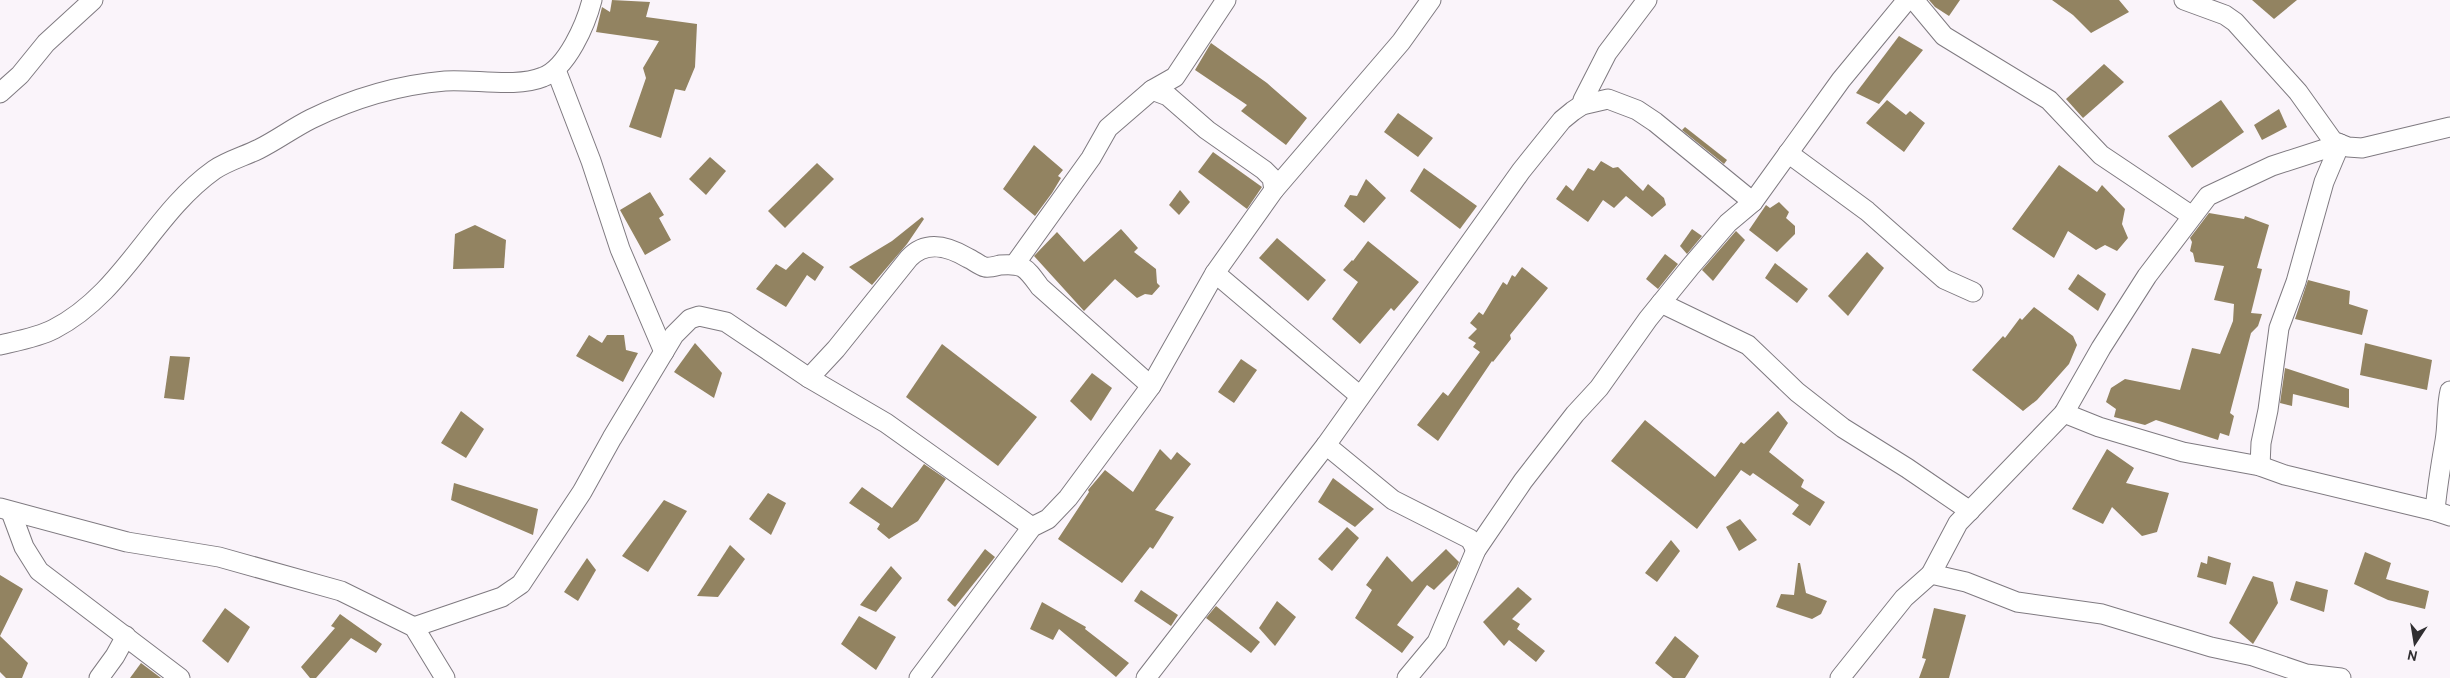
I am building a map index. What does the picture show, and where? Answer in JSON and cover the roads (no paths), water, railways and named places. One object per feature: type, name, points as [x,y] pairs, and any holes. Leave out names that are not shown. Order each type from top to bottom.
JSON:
[{"type":"street","points":[[0,93],[20,75],[46,43],[93,0]]},
{"type":"street","points":[[0,345],[53,330],[75,315],[111,284],[162,221],[215,170],[260,149],[310,119],[367,95],[397,88],[445,81],[526,82],[543,77],[556,70],[576,39],[586,19],[592,0]]},
{"type":"street","points":[[1015,264],[1091,158],[1108,128],[1152,90],[1175,77],[1226,0]]},
{"type":"street","points":[[919,678],[1032,527],[1048,519],[1068,498],[1151,386],[1215,273],[1274,190],[1401,42],[1431,0]]},
{"type":"street","points":[[1582,105],[1607,53],[1647,0]]},
{"type":"street","points":[[1407,678],[1437,642],[1476,550],[1523,481],[1575,414],[1599,388],[1661,303],[1728,223],[1753,202],[1841,80],[1907,0]]},
{"type":"street","points":[[1914,0],[1944,36],[2049,100],[2101,155],[2192,216]]},
{"type":"street","points":[[2186,0],[2225,15],[2235,22],[2298,92],[2327,134],[2340,144],[2362,148],[2450,127]]},
{"type":"street","points":[[556,70],[591,162],[620,250],[664,352]]},
{"type":"street","points":[[1152,90],[1168,96],[1207,130],[1264,170],[1272,178],[1274,190]]},
{"type":"street","points":[[1146,678],[1326,445],[1521,171],[1562,120],[1582,105],[1608,99],[1637,110],[1655,122],[1753,202]]},
{"type":"street","points":[[1840,678],[1904,598],[1931,574],[1958,523],[2064,413],[2101,348],[2147,276],[2208,196],[2272,166],[2340,144]]},
{"type":"street","points":[[2260,466],[2261,443],[2279,328],[2296,282],[2324,182],[2340,144]]},
{"type":"street","points":[[1788,153],[1867,211],[1944,279],[1973,292]]},
{"type":"street","points":[[809,378],[836,349],[909,258],[920,248],[937,246],[962,254],[984,267],[1015,264],[1027,268],[1040,287],[1151,386]]},
{"type":"street","points":[[1215,273],[1360,396]]},
{"type":"street","points":[[1661,303],[1748,345],[1797,392],[1843,428],[1907,468],[1970,511]]},
{"type":"street","points":[[414,627],[502,597],[521,584],[582,492],[674,335],[690,319],[708,317],[726,322],[809,378],[886,423],[1032,527]]},
{"type":"street","points":[[2064,413],[2100,427],[2183,452],[2260,466],[2294,477],[2442,514],[2437,480],[2445,439],[2446,407],[2450,390]]},
{"type":"street","points":[[1326,445],[1393,500],[1470,540],[1476,550]]},
{"type":"street","points":[[6,510],[127,542],[219,557],[341,591],[414,627],[445,678]]},
{"type":"street","points":[[6,510],[24,547],[39,571],[180,678]]},
{"type":"street","points":[[1931,574],[1966,582],[2017,602],[2102,614],[2211,647],[2253,656],[2306,674],[2341,678]]},
{"type":"street","points":[[99,678],[115,656],[126,636]]}]
